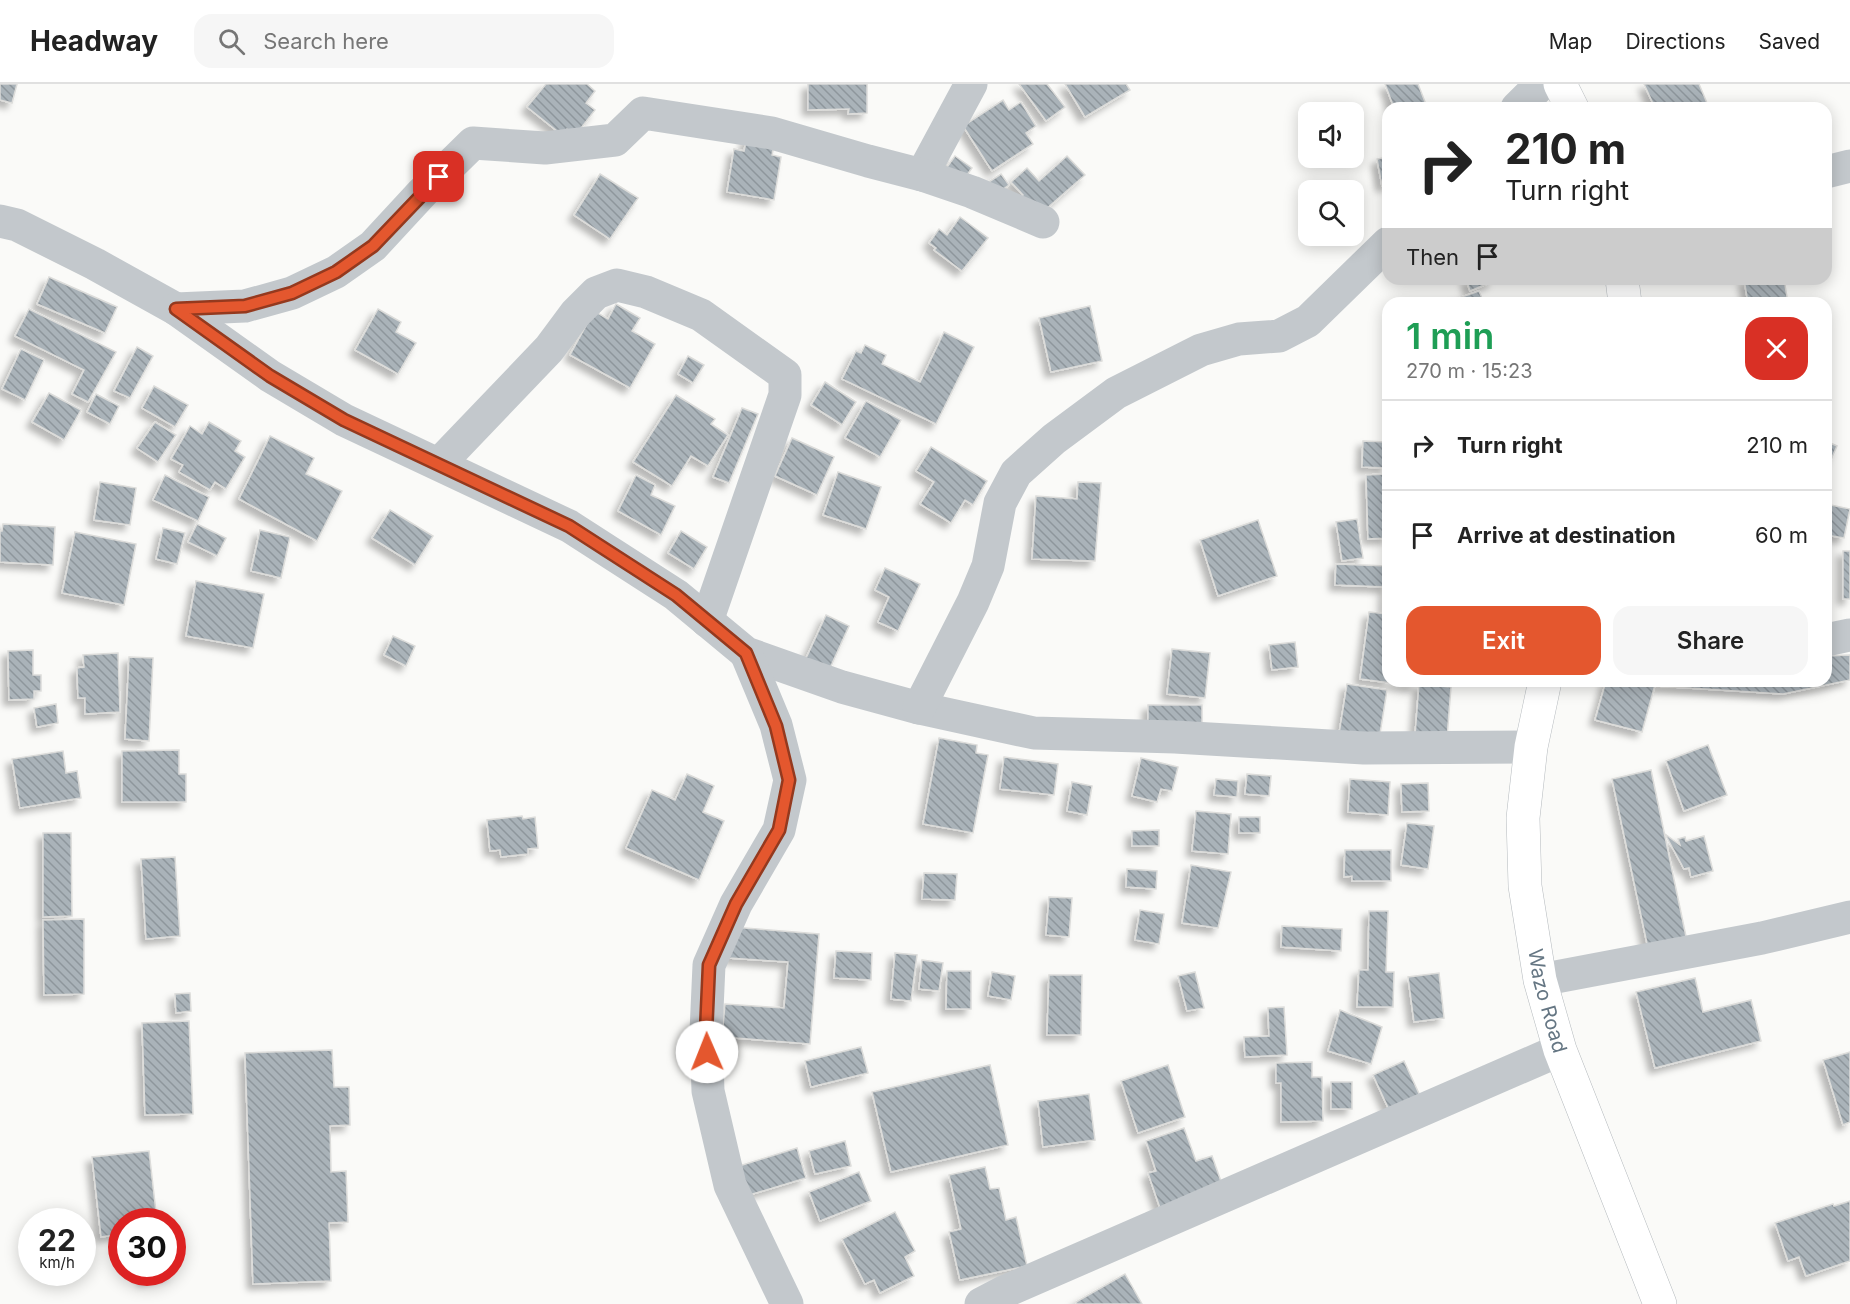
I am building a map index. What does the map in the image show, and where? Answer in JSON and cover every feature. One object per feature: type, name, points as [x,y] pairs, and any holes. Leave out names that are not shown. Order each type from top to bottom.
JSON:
[{"type":"main road","points":[[1560,84],[1569,102]]},
{"type":"main road","name":"Wazo Road","points":[[1544,687],[1531,747],[1523,818],[1525,886],[1540,980],[1560,1050],[1660,1304]]},
{"type":"street","points":[[922,175],[971,84]]},
{"type":"street","points":[[1523,102],[1541,84]]},
{"type":"street","points":[[176,309],[245,306],[292,293],[336,272],[373,246],[473,143],[545,148],[615,140],[643,113],[772,133],[922,175],[972,192],[1043,222]]},
{"type":"street","points":[[1832,170],[1850,166]]},
{"type":"street","points":[[0,221],[17,225],[95,264],[176,309],[270,376],[344,420],[569,526],[676,595],[746,653],[842,687],[919,708],[1034,732],[1175,737],[1364,748],[1531,747]]},
{"type":"street","points":[[919,708],[973,602],[988,566],[1000,503],[1016,473],[1054,439],[1116,393],[1201,350],[1239,339],[1279,336],[1308,321],[1382,249]]},
{"type":"street","points":[[439,464],[549,349],[575,314],[596,293],[617,285],[646,292],[701,315],[785,375],[785,395],[707,621]]},
{"type":"street","points":[[1832,639],[1850,635]]},
{"type":"street","points":[[746,653],[776,726],[789,780],[779,830],[736,904],[709,965],[706,1032],[708,1091],[730,1185],[787,1304]]},
{"type":"street","points":[[1540,980],[1762,938],[1850,916]]},
{"type":"street","points":[[981,1304],[1560,1050]]},
{"type":"building","points":[[0,84],[17,84],[12,103],[0,100]]},
{"type":"building","points":[[546,84],[587,84],[595,91],[586,103],[595,110],[575,136],[567,129],[562,135],[527,107]]},
{"type":"building","points":[[808,84],[867,84],[867,113],[848,114],[849,109],[808,110]]},
{"type":"building","points":[[1019,84],[1047,84],[1065,107],[1046,121]]},
{"type":"building","points":[[1065,84],[1126,84],[1130,90],[1085,117]]},
{"type":"building","points":[[1385,84],[1418,84],[1425,102],[1392,102]]},
{"type":"building","points":[[1644,84],[1699,84],[1707,102],[1652,102]]},
{"type":"building","points":[[1003,100],[1009,110],[1021,102],[1036,126],[1026,133],[1033,144],[992,171],[963,126]]},
{"type":"building","points":[[747,137],[775,141],[772,155],[781,157],[774,200],[727,192],[734,149],[744,151]]},
{"type":"building","points":[[955,156],[972,168],[959,186],[942,174]]},
{"type":"building","points":[[1067,156],[1085,175],[1037,217],[1021,197],[1023,195],[1011,182],[1027,168],[1039,181]]},
{"type":"building","points":[[1382,158],[1382,186],[1377,159]]},
{"type":"building","points":[[600,174],[638,198],[610,239],[574,215]]},
{"type":"building","points":[[1001,174],[1009,185],[989,199],[981,187]]},
{"type":"building","points":[[960,217],[988,238],[962,271],[934,250],[936,248],[929,243],[939,229],[947,235]]},
{"type":"building","points":[[49,277],[117,307],[105,333],[37,304]]},
{"type":"building","points":[[1468,285],[1484,285],[1470,291]]},
{"type":"building","points":[[1745,285],[1785,285],[1787,297],[1747,297]]},
{"type":"building","points":[[1479,291],[1482,297],[1462,297]]},
{"type":"building","points":[[616,304],[640,318],[632,331],[655,344],[630,388],[570,355],[594,311],[608,319]]},
{"type":"building","points":[[1090,306],[1102,361],[1051,372],[1039,318]]},
{"type":"building","points":[[29,309],[116,352],[88,402],[72,394],[84,370],[15,336]]},
{"type":"building","points":[[378,309],[401,322],[396,332],[416,343],[398,374],[355,350]]},
{"type":"building","points":[[944,332],[974,347],[936,424],[842,379],[856,351],[861,353],[865,345],[886,355],[882,364],[920,382]]},
{"type":"building","points":[[137,347],[153,356],[130,398],[114,391]]},
{"type":"building","points":[[21,349],[44,360],[25,400],[2,389]]},
{"type":"building","points":[[688,356],[704,365],[693,383],[678,374]]},
{"type":"building","points":[[825,382],[856,402],[842,425],[811,405]]},
{"type":"building","points":[[154,386],[188,405],[175,427],[142,408]]},
{"type":"building","points":[[49,393],[81,410],[64,440],[32,422]]},
{"type":"building","points":[[96,394],[119,406],[110,424],[87,412]]},
{"type":"building","points":[[676,395],[715,419],[711,424],[728,435],[708,466],[691,456],[672,486],[633,462]]},
{"type":"building","points":[[866,401],[901,420],[880,457],[845,438]]},
{"type":"building","points":[[742,408],[758,414],[729,483],[713,477]]},
{"type":"building","points":[[155,422],[176,435],[158,462],[137,448]]},
{"type":"building","points":[[209,422],[241,441],[235,451],[245,457],[226,489],[215,482],[210,490],[179,472],[183,465],[171,459],[190,426],[202,434]]},
{"type":"building","points":[[270,436],[314,458],[306,474],[342,491],[317,541],[239,499]]},
{"type":"building","points":[[792,438],[834,457],[817,495],[775,476]]},
{"type":"building","points":[[1363,441],[1382,442],[1382,468],[1362,467]]},
{"type":"building","points":[[1832,444],[1837,446],[1832,458]]},
{"type":"building","points":[[931,447],[987,481],[973,505],[965,500],[951,523],[920,504],[934,482],[916,471]]},
{"type":"building","points":[[838,472],[881,487],[866,529],[823,515]]},
{"type":"building","points":[[1382,474],[1382,538],[1368,539],[1366,475]]},
{"type":"building","points":[[165,475],[209,497],[198,521],[153,500]]},
{"type":"building","points":[[636,475],[655,485],[651,495],[675,506],[661,535],[618,511]]},
{"type":"building","points":[[100,482],[136,488],[130,525],[94,520]]},
{"type":"building","points":[[1078,482],[1101,483],[1095,561],[1032,559],[1036,496],[1077,499]]},
{"type":"building","points":[[1832,505],[1850,509],[1844,538],[1832,536]]},
{"type":"building","points":[[390,510],[433,536],[415,565],[372,538]]},
{"type":"building","points":[[1357,519],[1363,558],[1342,561],[1336,522]]},
{"type":"building","points":[[1258,520],[1277,576],[1218,596],[1200,540]]},
{"type":"building","points":[[3,524],[55,527],[53,565],[0,562],[0,531],[2,531]]},
{"type":"building","points":[[197,524],[226,538],[217,556],[188,542]]},
{"type":"building","points":[[163,528],[185,533],[177,564],[156,559]]},
{"type":"building","points":[[260,530],[290,537],[281,578],[251,571]]},
{"type":"building","points":[[681,531],[707,547],[694,569],[668,553]]},
{"type":"building","points":[[75,532],[136,544],[124,605],[62,593]]},
{"type":"building","points":[[1843,551],[1850,551],[1850,599],[1843,599]]},
{"type":"building","points":[[1336,564],[1382,566],[1382,587],[1335,585]]},
{"type":"building","points":[[885,568],[920,584],[898,631],[878,622],[889,597],[875,590]]},
{"type":"building","points":[[196,581],[264,594],[253,648],[186,636]]},
{"type":"building","points":[[1369,612],[1382,613],[1382,682],[1360,679]]},
{"type":"building","points":[[826,615],[849,626],[826,677],[802,667]]},
{"type":"building","points":[[393,636],[415,646],[406,666],[384,655]]},
{"type":"building","points":[[1295,642],[1298,667],[1272,670],[1269,645]]},
{"type":"building","points":[[1172,649],[1210,653],[1205,698],[1167,694]]},
{"type":"building","points":[[33,650],[33,675],[41,675],[41,691],[34,691],[34,699],[9,700],[8,651]]},
{"type":"building","points":[[118,653],[120,712],[85,714],[85,698],[78,698],[77,668],[84,667],[83,655]]},
{"type":"building","points":[[1850,655],[1850,680],[1832,684],[1832,656]]},
{"type":"building","points":[[129,657],[153,658],[149,741],[125,739]]},
{"type":"building","points":[[1347,684],[1387,690],[1378,746],[1338,740]]},
{"type":"building","points":[[1419,687],[1451,687],[1447,738],[1415,735]]},
{"type":"building","points":[[1604,687],[1654,687],[1642,732],[1595,720]]},
{"type":"building","points":[[1673,687],[1816,687],[1783,694]]},
{"type":"building","points":[[56,704],[58,723],[37,727],[34,708]]},
{"type":"building","points":[[1148,705],[1202,705],[1202,725],[1148,726]]},
{"type":"building","points":[[939,738],[977,745],[976,753],[988,755],[973,833],[923,824]]},
{"type":"building","points":[[1708,745],[1727,795],[1684,811],[1666,761]]},
{"type":"building","points":[[179,750],[179,774],[186,774],[186,802],[122,802],[122,751]]},
{"type":"building","points":[[63,751],[66,773],[77,771],[81,798],[20,808],[12,759]]},
{"type":"building","points":[[1004,757],[1058,764],[1054,795],[1000,789]]},
{"type":"building","points":[[1141,758],[1178,767],[1172,791],[1161,789],[1157,802],[1132,796]]},
{"type":"building","points":[[1651,770],[1688,946],[1649,953],[1612,779]]},
{"type":"building","points":[[687,774],[714,786],[703,812],[724,821],[699,880],[626,848],[652,790],[675,800]]},
{"type":"building","points":[[1247,774],[1271,776],[1269,796],[1245,794]]},
{"type":"building","points":[[1216,779],[1238,781],[1237,797],[1214,795]]},
{"type":"building","points":[[1350,779],[1390,782],[1388,815],[1348,812]]},
{"type":"building","points":[[1072,782],[1092,786],[1087,815],[1067,811]]},
{"type":"building","points":[[1428,783],[1429,811],[1402,812],[1401,784]]},
{"type":"building","points":[[1196,811],[1231,814],[1228,854],[1192,851]]},
{"type":"building","points":[[522,816],[523,819],[535,817],[538,848],[528,849],[528,854],[501,857],[500,850],[490,851],[487,820]]},
{"type":"building","points":[[1239,817],[1260,817],[1260,833],[1239,833]]},
{"type":"building","points":[[1407,823],[1434,826],[1428,869],[1401,865]]},
{"type":"building","points":[[1159,830],[1159,846],[1132,846],[1132,831]]},
{"type":"building","points":[[43,833],[71,833],[72,916],[43,917]]},
{"type":"building","points":[[1665,834],[1680,845],[1678,839],[1685,837],[1686,841],[1704,836],[1713,871],[1691,877],[1689,868],[1684,869]]},
{"type":"building","points":[[1345,850],[1391,850],[1391,881],[1352,881],[1352,876],[1344,877]]},
{"type":"building","points":[[175,857],[180,936],[146,939],[141,859]]},
{"type":"building","points":[[1191,865],[1231,872],[1218,928],[1182,923]]},
{"type":"building","points":[[1127,869],[1157,871],[1156,889],[1126,887]]},
{"type":"building","points":[[924,873],[957,874],[955,900],[922,899]]},
{"type":"building","points":[[1049,897],[1072,898],[1069,937],[1046,935]]},
{"type":"building","points":[[1140,910],[1164,914],[1159,944],[1135,940]]},
{"type":"building","points":[[1369,911],[1388,911],[1386,972],[1394,972],[1393,1007],[1357,1007],[1359,970],[1368,970]]},
{"type":"building","points":[[84,919],[84,994],[44,995],[43,920]]},
{"type":"building","points":[[1282,926],[1342,929],[1341,951],[1281,947]]},
{"type":"building","points":[[732,927],[819,934],[810,1044],[722,1037],[725,1004],[784,1008],[788,962],[729,958]]},
{"type":"building","points":[[836,951],[872,953],[871,980],[834,978]]},
{"type":"building","points":[[895,953],[917,955],[911,1001],[891,999]]},
{"type":"building","points":[[922,960],[943,963],[939,991],[919,989]]},
{"type":"building","points":[[947,971],[971,971],[971,1009],[946,1009]]},
{"type":"building","points":[[992,972],[1015,976],[1011,1000],[988,996]]},
{"type":"building","points":[[1195,972],[1204,1008],[1187,1011],[1178,976]]},
{"type":"building","points":[[1439,973],[1444,1018],[1414,1022],[1408,977]]},
{"type":"building","points":[[1049,975],[1082,975],[1081,1035],[1047,1035]]},
{"type":"building","points":[[1695,978],[1703,1012],[1751,1000],[1761,1041],[1655,1068],[1636,992]]},
{"type":"building","points":[[190,993],[191,1011],[176,1013],[175,994]]},
{"type":"building","points":[[1284,1007],[1287,1055],[1245,1057],[1244,1037],[1269,1036],[1268,1008]]},
{"type":"building","points":[[1340,1010],[1382,1027],[1371,1064],[1328,1051]]},
{"type":"building","points":[[189,1021],[193,1114],[145,1115],[142,1023]]},
{"type":"building","points":[[861,1047],[868,1073],[811,1087],[805,1061]]},
{"type":"building","points":[[332,1050],[334,1087],[349,1087],[350,1125],[330,1126],[331,1172],[346,1171],[348,1222],[329,1223],[331,1281],[253,1284],[245,1053]]},
{"type":"building","points":[[1850,1052],[1850,1122],[1843,1125],[1823,1060]]},
{"type":"building","points":[[1404,1061],[1421,1098],[1390,1112],[1373,1075]]},
{"type":"building","points":[[1312,1062],[1312,1077],[1322,1077],[1323,1121],[1281,1122],[1281,1083],[1276,1083],[1276,1063]]},
{"type":"building","points":[[990,1065],[1008,1145],[891,1172],[872,1092]]},
{"type":"building","points":[[1168,1065],[1185,1117],[1138,1133],[1121,1081]]},
{"type":"building","points":[[1331,1082],[1352,1082],[1352,1109],[1331,1109]]},
{"type":"building","points":[[1089,1094],[1095,1140],[1043,1147],[1038,1101]]},
{"type":"building","points":[[1184,1128],[1196,1161],[1212,1156],[1223,1187],[1160,1208],[1148,1173],[1156,1171],[1146,1141]]},
{"type":"building","points":[[845,1141],[851,1166],[815,1174],[809,1151]]},
{"type":"building","points":[[797,1148],[806,1178],[746,1196],[736,1167]]},
{"type":"building","points":[[149,1151],[156,1208],[108,1208],[108,1236],[101,1237],[92,1157]]},
{"type":"building","points":[[985,1167],[990,1189],[999,1188],[1006,1220],[1016,1217],[1027,1266],[960,1280],[949,1232],[961,1229],[949,1175]]},
{"type":"building","points":[[859,1172],[871,1201],[820,1221],[809,1192]]},
{"type":"building","points":[[1850,1201],[1850,1261],[1806,1276],[1799,1257],[1788,1261],[1775,1223],[1833,1204],[1834,1206]]},
{"type":"building","points":[[895,1212],[915,1251],[905,1257],[914,1276],[880,1293],[874,1280],[865,1284],[842,1239]]},
{"type":"building","points":[[1125,1274],[1142,1304],[1077,1304],[1076,1302]]},
{"type":"route","points":[[439,177],[373,246],[336,272],[292,293],[245,306],[176,309],[270,376],[344,420],[569,526],[676,595],[746,653],[776,726],[789,780],[779,830],[736,904],[709,965],[707,1052]]}]
